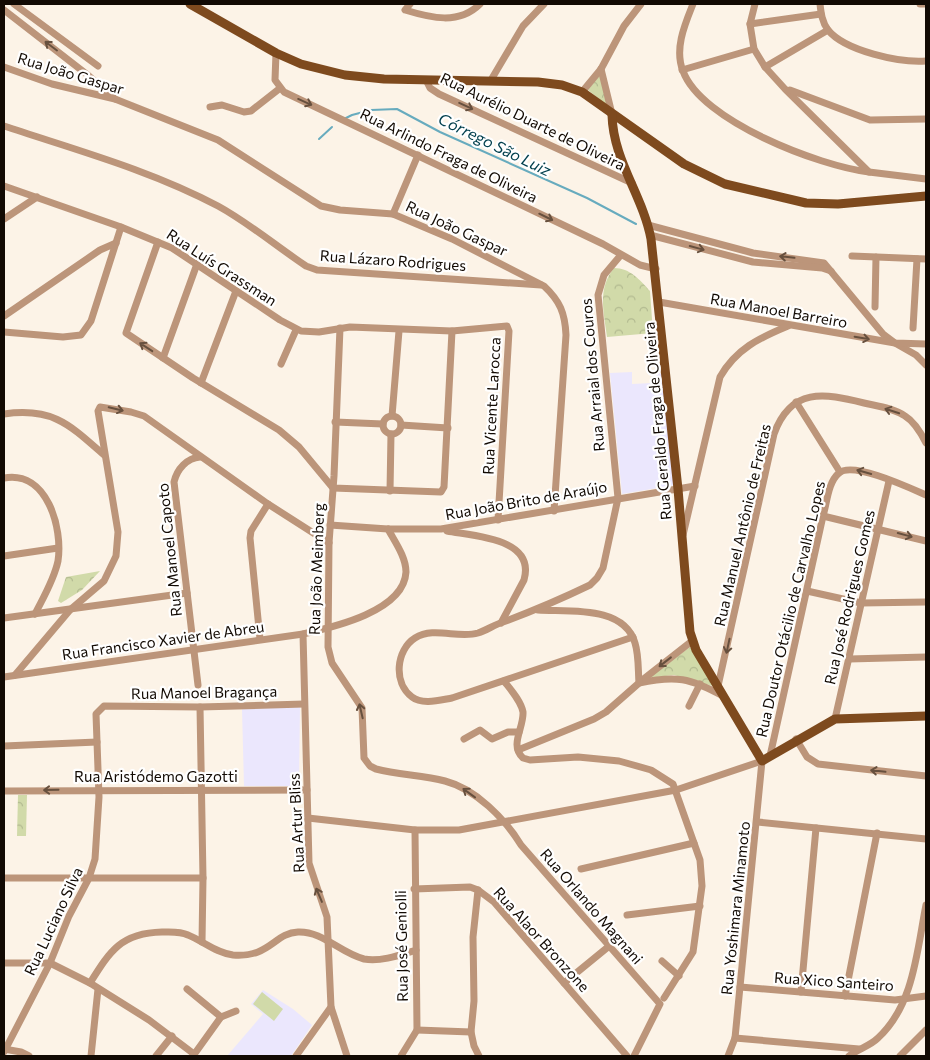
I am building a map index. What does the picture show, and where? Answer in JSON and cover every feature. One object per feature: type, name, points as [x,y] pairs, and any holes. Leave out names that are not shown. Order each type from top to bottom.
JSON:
[{"type":"main road","points":[[190,4],[276,53],[301,64],[345,75],[426,80],[538,82],[562,85],[582,92],[684,164],[706,176],[725,184],[778,198],[806,203],[838,204],[926,196]]},
{"type":"main road","name":"Rua Geraldo Fraga de Oliveira","points":[[612,115],[613,135],[648,225],[656,269],[692,641],[724,696],[766,758]]},
{"type":"main road","points":[[766,758],[796,739],[835,719],[926,716]]},
{"type":"street","points":[[14,4],[98,66]]},
{"type":"street","points":[[408,7],[422,15],[446,18],[465,14],[480,4]]},
{"type":"street","points":[[491,80],[522,26],[544,4]]},
{"type":"street","points":[[582,92],[601,69],[624,26],[641,4]]},
{"type":"street","points":[[693,4],[680,49],[682,70],[698,94],[753,133],[811,158],[854,170],[926,179]]},
{"type":"street","points":[[756,4],[750,24],[754,49],[765,67],[869,172]]},
{"type":"street","points":[[820,4],[821,14],[828,30],[848,44],[905,61],[926,61]]},
{"type":"street","points":[[920,4],[926,4]]},
{"type":"street","points":[[4,10],[89,76],[115,99]]},
{"type":"street","points":[[750,24],[821,14]]},
{"type":"street","points":[[765,67],[828,30]]},
{"type":"street","points":[[682,70],[754,49]]},
{"type":"street","points":[[210,107],[222,105],[244,112],[251,111],[279,89],[274,73],[276,53]]},
{"type":"street","name":"Rua João Gaspar","points":[[4,67],[52,84],[115,99],[218,140],[321,206],[340,210],[392,214],[452,239],[544,286],[555,296],[562,308],[566,335],[554,511]]},
{"type":"street","name":"Rua Geraldo Fraga de Oliveira","points":[[601,69],[612,115]]},
{"type":"street","name":"Rua Aurélio Duarte de Oliveira","points":[[426,80],[430,88],[440,94],[632,184]]},
{"type":"street","name":"Rua Arlindo Fraga de Oliveira","points":[[279,89],[603,244],[620,256],[640,265],[656,269]]},
{"type":"street","points":[[785,89],[870,120],[926,119]]},
{"type":"street","name":"Rua Lázaro Rodrigues","points":[[4,126],[120,164],[178,187],[234,216],[299,261],[317,270],[488,280],[544,286]]},
{"type":"street","points":[[392,214],[418,155]]},
{"type":"street","name":"Rua Luís Grassman","points":[[4,186],[158,242],[197,264],[296,330]]},
{"type":"street","points":[[4,218],[37,197]]},
{"type":"street","points":[[648,225],[753,254],[820,261],[832,271],[876,326],[895,344],[916,355],[926,365]]},
{"type":"street","points":[[4,332],[63,337],[81,335],[90,321],[121,227]]},
{"type":"street","points":[[650,235],[748,261],[822,268],[832,271]]},
{"type":"street","points":[[158,242],[125,331],[201,383],[225,396],[290,439],[333,488],[441,492],[444,487],[452,332],[340,328],[307,332],[296,330],[281,364]]},
{"type":"street","points":[[4,315],[100,250],[116,243]]},
{"type":"street","name":"Rua Arraial dos Couros","points":[[620,256],[604,275],[598,296],[618,498],[602,568],[597,578],[590,585],[538,610],[472,634],[439,633],[422,635],[403,650],[399,667],[407,692],[411,697],[422,701],[452,698],[633,637]]},
{"type":"street","points":[[852,256],[926,259]]},
{"type":"street","points":[[875,307],[876,257]]},
{"type":"street","points":[[913,328],[917,259]]},
{"type":"street","points":[[163,358],[197,264]]},
{"type":"street","name":"Rua Arlindo Fraga de Oliveira","points":[[640,265],[657,283]]},
{"type":"street","points":[[201,383],[236,291]]},
{"type":"street","name":"Rua Manoel Barreiro","points":[[659,302],[895,344]]},
{"type":"street","name":"Rua Vicente Larocca","points":[[452,332],[505,325],[509,331],[498,520]]},
{"type":"street","points":[[682,542],[715,393],[728,364],[750,344],[789,326]]},
{"type":"street","name":"Rua João Meimberg","points":[[340,328],[333,488],[328,543],[327,628],[332,663],[362,708],[363,753],[366,763],[376,769],[389,772],[453,783],[492,809],[507,823]]},
{"type":"street","points":[[392,416],[399,331]]},
{"type":"street","points":[[895,344],[926,344]]},
{"type":"street","points":[[840,472],[796,402],[816,396],[834,396],[894,411],[910,420],[926,443]]},
{"type":"street","name":"Rua Manuel Antônio de Freitas","points":[[718,686],[774,434],[778,423],[796,402]]},
{"type":"street","points":[[15,675],[70,610],[104,580],[116,556],[118,532],[98,411],[98,408],[102,406],[144,416],[268,504],[328,543]]},
{"type":"street","points":[[4,414],[34,413],[62,420],[104,455]]},
{"type":"street","points":[[391,434],[385,431],[383,424],[386,418],[392,416],[398,419],[401,425]]},
{"type":"street","points":[[335,422],[383,424]]},
{"type":"street","points":[[401,425],[448,428]]},
{"type":"street","points":[[391,434],[399,430],[401,425]]},
{"type":"street","points":[[390,491],[391,434]]},
{"type":"street","name":"Rua Manoel Capoto","points":[[198,684],[174,482],[179,469],[190,460],[200,457]]},
{"type":"street","name":"Rua Doutor Otácilio de Carvalho Lopes","points":[[766,758],[807,591],[823,516],[830,489],[840,472],[854,470],[926,495]]},
{"type":"street","points":[[4,478],[24,480],[38,487],[45,495],[52,511],[58,548],[54,573],[35,614]]},
{"type":"street","name":"Rua José Rodrigues Gomes","points":[[835,719],[889,481]]},
{"type":"street","name":"Rua João Brito de Araújo","points":[[330,525],[388,529],[441,529],[695,486]]},
{"type":"street","points":[[260,639],[250,531],[268,504]]},
{"type":"street","points":[[823,516],[926,541]]},
{"type":"street","name":"Rua Francisco Xavier de Abreu","points":[[4,677],[303,634],[327,628],[388,603],[401,588],[406,572],[405,564],[388,529]]},
{"type":"street","points":[[441,529],[505,543],[514,548],[523,558],[524,580],[500,623]]},
{"type":"street","points":[[4,556],[58,548]]},
{"type":"street","points":[[807,591],[861,603],[926,602]]},
{"type":"street","points":[[4,618],[187,593]]},
{"type":"street","points":[[538,610],[609,617],[620,622],[633,637],[637,650],[639,683]]},
{"type":"street","name":"Rua Artur Bliss","points":[[303,634],[311,874],[325,908],[330,942],[331,1007],[347,1056]]},
{"type":"street","points":[[518,750],[594,719],[606,712],[692,641]]},
{"type":"street","points":[[850,659],[926,658]]},
{"type":"street","points":[[639,683],[671,677],[689,680],[724,696]]},
{"type":"street","points":[[504,681],[522,707],[518,750],[520,756],[526,760],[578,757],[638,765],[667,778],[676,790],[702,873],[700,906],[693,952],[662,1001],[634,1056]]},
{"type":"street","points":[[689,706],[700,684]]},
{"type":"street","name":"Rua Manoel Bragança","points":[[104,706],[200,708],[304,704]]},
{"type":"street","name":"Rua Luciano Silva","points":[[4,1050],[50,963],[69,916],[89,878],[96,848],[98,790],[96,714],[104,706]]},
{"type":"street","points":[[200,708],[203,878],[202,942]]},
{"type":"street","points":[[464,739],[480,730],[492,738],[508,732],[519,732]]},
{"type":"street","points":[[796,739],[807,757],[818,764],[926,776]]},
{"type":"street","points":[[4,746],[97,742]]},
{"type":"street","points":[[308,818],[415,830],[459,830],[507,823],[676,790],[766,758]]},
{"type":"street","name":"Rua Yoshimara Minamoto","points":[[728,1056],[735,1038],[766,758]]},
{"type":"street","name":"Rua Aristódemo Gazotti","points":[[4,791],[307,790]]},
{"type":"street","points":[[758,822],[926,839]]},
{"type":"street","name":"Rua Orlando Magnani","points":[[507,823],[521,845],[608,947],[662,1001]]},
{"type":"street","points":[[801,992],[816,828]]},
{"type":"street","name":"Rua José Geniolli","points":[[404,1054],[416,1030],[415,830]]},
{"type":"street","points":[[845,996],[877,833]]},
{"type":"street","points":[[581,869],[694,843]]},
{"type":"street","points":[[4,878],[203,878]]},
{"type":"street","name":"Rua Alaor Bronzone","points":[[414,889],[463,887],[478,890],[494,902],[628,1056]]},
{"type":"street","points":[[478,890],[473,937],[474,1001],[471,1032],[474,1046],[479,1056]]},
{"type":"street","points":[[849,1056],[883,1033],[900,1012],[905,1000],[926,905]]},
{"type":"street","points":[[627,915],[700,906]]},
{"type":"street","points":[[90,984],[107,954],[133,936],[176,932],[186,934],[223,954],[243,956],[265,950],[291,932],[316,934],[355,956],[372,960],[416,950]]},
{"type":"street","points":[[564,983],[608,947]]},
{"type":"street","points":[[662,960],[678,976]]},
{"type":"street","points":[[4,963],[50,963],[90,984],[172,1036],[194,1055],[221,1018],[236,1011]]},
{"type":"street","name":"Rua Xico Santeiro","points":[[740,988],[905,1000],[926,996]]},
{"type":"street","points":[[90,1056],[98,989]]},
{"type":"street","points":[[187,989],[221,1018]]},
{"type":"street","points":[[296,1056],[331,1007]]},
{"type":"street","points":[[416,1030],[471,1032]]},
{"type":"street","points":[[900,1056],[926,1030]]},
{"type":"street","points":[[156,1056],[172,1036]]},
{"type":"street","points":[[735,1038],[860,1049]]},
{"type":"street","points":[[4,1050],[21,1052],[29,1056]]},
{"type":"shaded area","points":[[632,372],[632,384],[652,383],[658,373],[664,374],[675,485],[622,494],[610,373]]},
{"type":"shaded area","points":[[300,707],[299,786],[244,786],[242,709]]},
{"type":"shaded area","points":[[263,990],[293,1009],[312,1025],[291,1056],[227,1056],[263,1014],[251,1004]]},
{"type":"green space","points":[[602,72],[607,103],[605,104],[588,90]]},
{"type":"green space","points":[[614,268],[630,272],[650,291],[653,333],[607,337],[603,301],[605,284]]},
{"type":"green space","points":[[100,571],[82,590],[61,603],[58,601],[66,577]]},
{"type":"green space","points":[[690,647],[713,686],[674,675],[648,678]]},
{"type":"green space","points":[[18,795],[27,795],[26,836],[17,836]]},
{"type":"green space","points":[[262,992],[283,1009],[274,1021],[253,1004]]},
{"type":"waterway","name":"Córrego São Luiz","points":[[344,119],[371,110],[397,109],[440,132],[587,198],[636,224]]},
{"type":"waterway","points":[[319,139],[332,127]]}]
